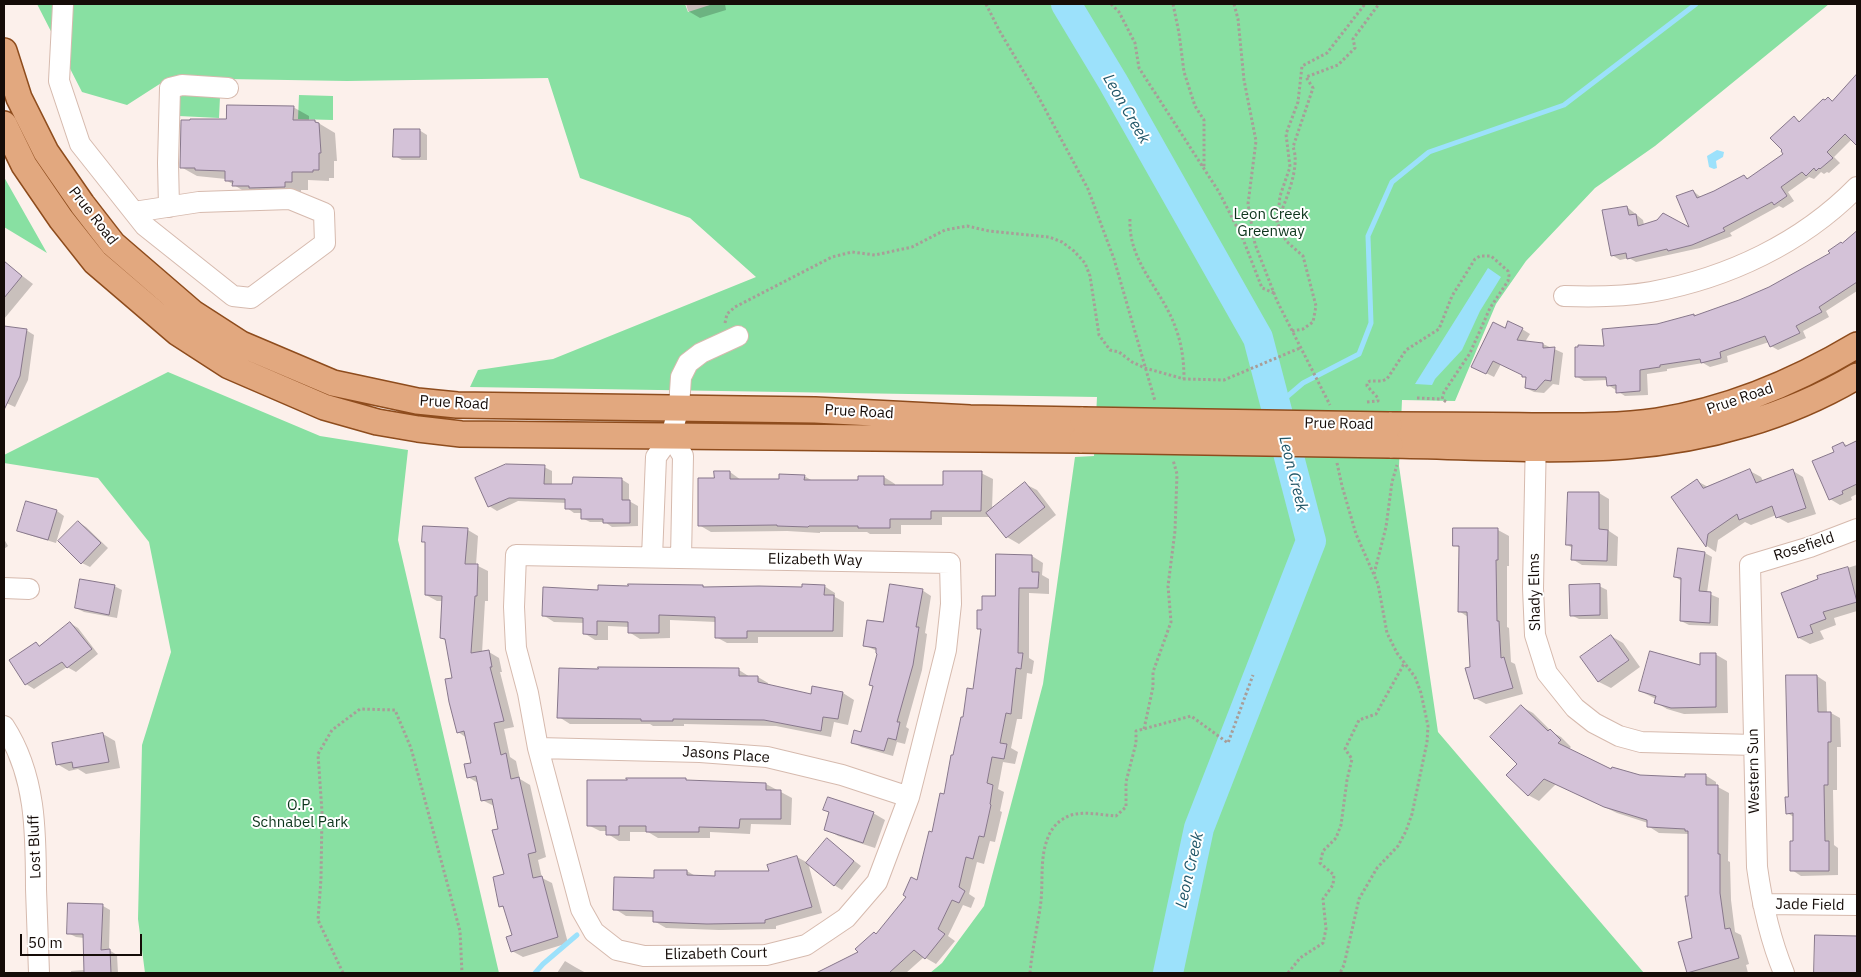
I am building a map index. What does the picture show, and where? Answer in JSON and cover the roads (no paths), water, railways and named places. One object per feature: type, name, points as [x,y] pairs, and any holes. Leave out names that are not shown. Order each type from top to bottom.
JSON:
[{"type":"main road","name":"Prue Road","points":[[4,51],[19,98],[46,152],[82,204],[114,244],[193,313],[241,344],[332,383],[416,402],[457,405],[814,410],[970,418],[1082,430]]},
{"type":"main road","name":"Prue Road","points":[[4,124],[24,165],[61,219],[95,262],[178,334],[229,366],[324,407],[376,422],[418,430],[461,434],[671,436],[1082,430],[1394,438],[1536,437],[1627,446],[1677,440],[1728,429],[1782,412],[1833,391],[1857,376]]},
{"type":"main road","name":"Prue Road","points":[[1536,437],[1658,421],[1715,409],[1773,389],[1820,367],[1857,345]]},
{"type":"street","points":[[63,4],[59,81],[80,144],[145,226],[233,296],[251,298],[325,243],[324,213],[290,199],[199,202],[134,212]]},
{"type":"street","points":[[169,207],[170,88],[182,85],[228,88]]},
{"type":"street","points":[[1564,296],[1599,297],[1650,292],[1700,281],[1716,275],[1747,263],[1806,230],[1857,186]]},
{"type":"street","points":[[652,557],[656,457],[671,436],[678,407],[681,377],[688,363],[731,333]]},
{"type":"street","points":[[671,436],[683,456],[681,558]]},
{"type":"street","name":"Shady Elms","points":[[1536,437],[1535,636],[1547,673],[1575,708],[1594,723],[1620,736],[1641,742],[1754,745]]},
{"type":"street","name":"Rosefield","points":[[1750,565],[1810,547],[1857,529]]},
{"type":"street","name":"Elizabeth Way","points":[[516,555],[950,563]]},
{"type":"street","name":"Elizabeth Court","points":[[516,555],[514,607],[516,648],[528,693],[538,748],[580,908],[594,932],[617,950],[644,956],[766,955],[806,945],[846,918],[877,882],[909,797],[946,650],[951,604],[950,563]]},
{"type":"street","name":"Western Sun","points":[[1750,565],[1756,867],[1762,904],[1784,973]]},
{"type":"street","points":[[4,588],[29,589]]},
{"type":"street","name":"Lost Bluff","points":[[4,726],[19,755],[33,803],[36,828],[39,973]]},
{"type":"street","name":"Jasons Place","points":[[538,748],[700,752],[767,757],[842,775],[909,797]]},
{"type":"street","name":"Jade Field","points":[[1762,904],[1857,905]]},
{"type":"water","points":[[1717,150],[1724,152],[1723,157],[1716,161],[1717,168],[1714,169],[1709,167],[1707,156]]},
{"type":"water","points":[[1488,268],[1501,277],[1480,311],[1462,350],[1435,379],[1432,385],[1415,384]]},
{"type":"waterway","name":"Leon Creek","points":[[1066,4],[1113,82],[1258,338],[1311,541],[1199,828],[1168,973]]},
{"type":"waterway","points":[[1276,406],[1303,383],[1359,354],[1371,323],[1368,236],[1392,182],[1429,152],[1564,105],[1696,4]]},
{"type":"waterway","points":[[535,973],[577,935]]},
{"type":"park label","name":"Leon Creek Greenway","points":[[1271,224]]},
{"type":"park label","name":"O.P. Schnabel Park","points":[[300,814]]}]
